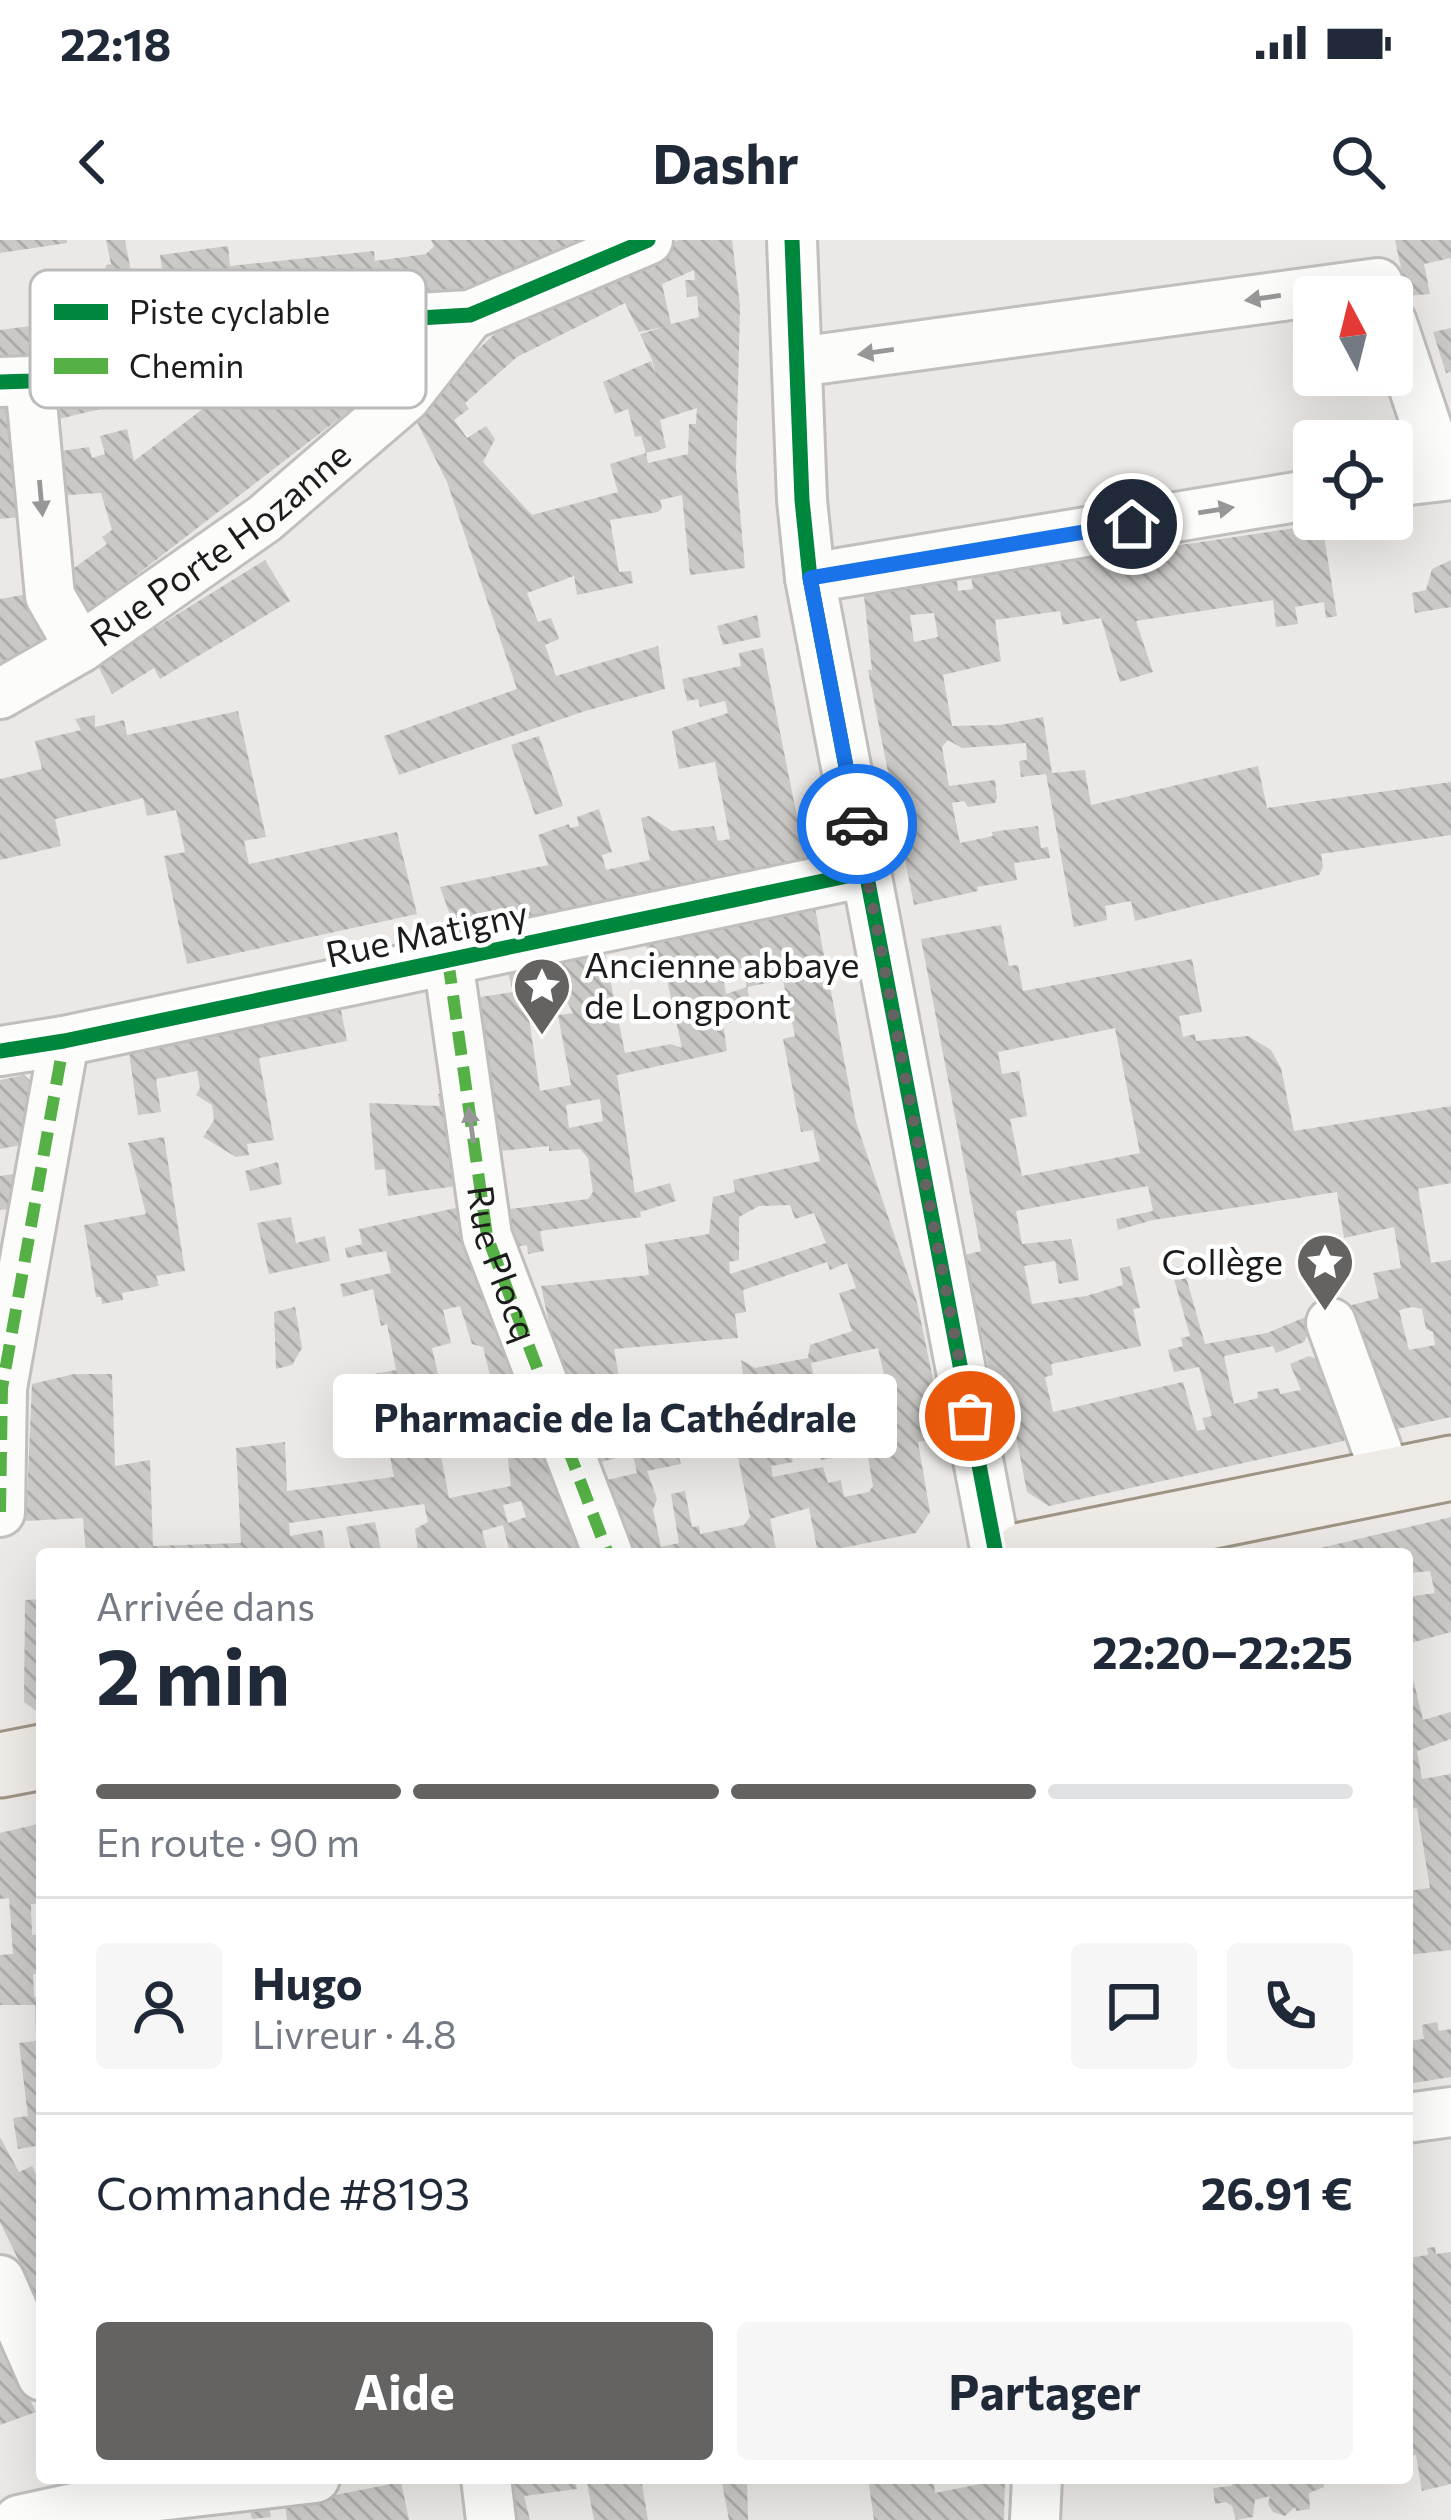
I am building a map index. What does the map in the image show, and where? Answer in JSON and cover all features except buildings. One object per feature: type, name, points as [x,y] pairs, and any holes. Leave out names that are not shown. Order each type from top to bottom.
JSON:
[{"type":"main road","points":[[1056,1548],[1451,1468]]},
{"type":"main road","points":[[0,1765],[36,1758]]},
{"type":"street","points":[[426,318],[470,315],[648,240]]},
{"type":"street","points":[[792,240],[802,500],[810,578],[995,1548]]},
{"type":"street","points":[[798,362],[1293,298]]},
{"type":"street","name":"Rue Porte Hozanne","points":[[426,372],[470,315]]},
{"type":"street","points":[[1413,376],[1447,475],[1413,479]]},
{"type":"street","points":[[15,381],[50,596],[80,648]]},
{"type":"street","name":"Rue Porte Hozanne","points":[[0,694],[80,648],[264,518],[394,408]]},
{"type":"street","points":[[810,578],[1293,498]]},
{"type":"street","name":"Rue Matigny","points":[[0,1051],[866,872]]},
{"type":"street","name":"Rue Plocq","points":[[448,961],[487,1236],[606,1548]]},
{"type":"street","points":[[0,1512],[2,1388],[64,1041]]},
{"type":"street","points":[[1331,1323],[1388,1480]]},
{"type":"street","points":[[1413,2117],[1451,2112]]},
{"type":"street","points":[[0,2280],[36,2362]]},
{"type":"street","points":[[19,2520],[92,2490],[204,2484]]},
{"type":"street","points":[[487,2484],[491,2520]]},
{"type":"street","points":[[1035,2520],[1037,2484]]},
{"type":"marked path","points":[[448,960],[487,1236],[606,1548]]},
{"type":"marked path","points":[[0,1512],[2,1388],[64,1041]]},
{"type":"cycle path","points":[[426,318],[470,315],[648,240]]},
{"type":"cycle path","points":[[792,240],[802,500],[810,578],[995,1548]]},
{"type":"cycle path","points":[[0,382],[30,381]]},
{"type":"cycle path","points":[[0,1051],[866,872]]},
{"type":"way so far","points":[[857,824],[970,1416]]},
{"type":"place","name":"Ancienne abbaye de Longpont","points":[[542,1037]]},
{"type":"place","name":"Collège","points":[[1325,1313]]},
{"type":"place","name":"Pharmacie de la Cathédrale","points":[[970,1416]]},
{"type":"route","points":[[857,824],[810,578],[1132,524]]}]
